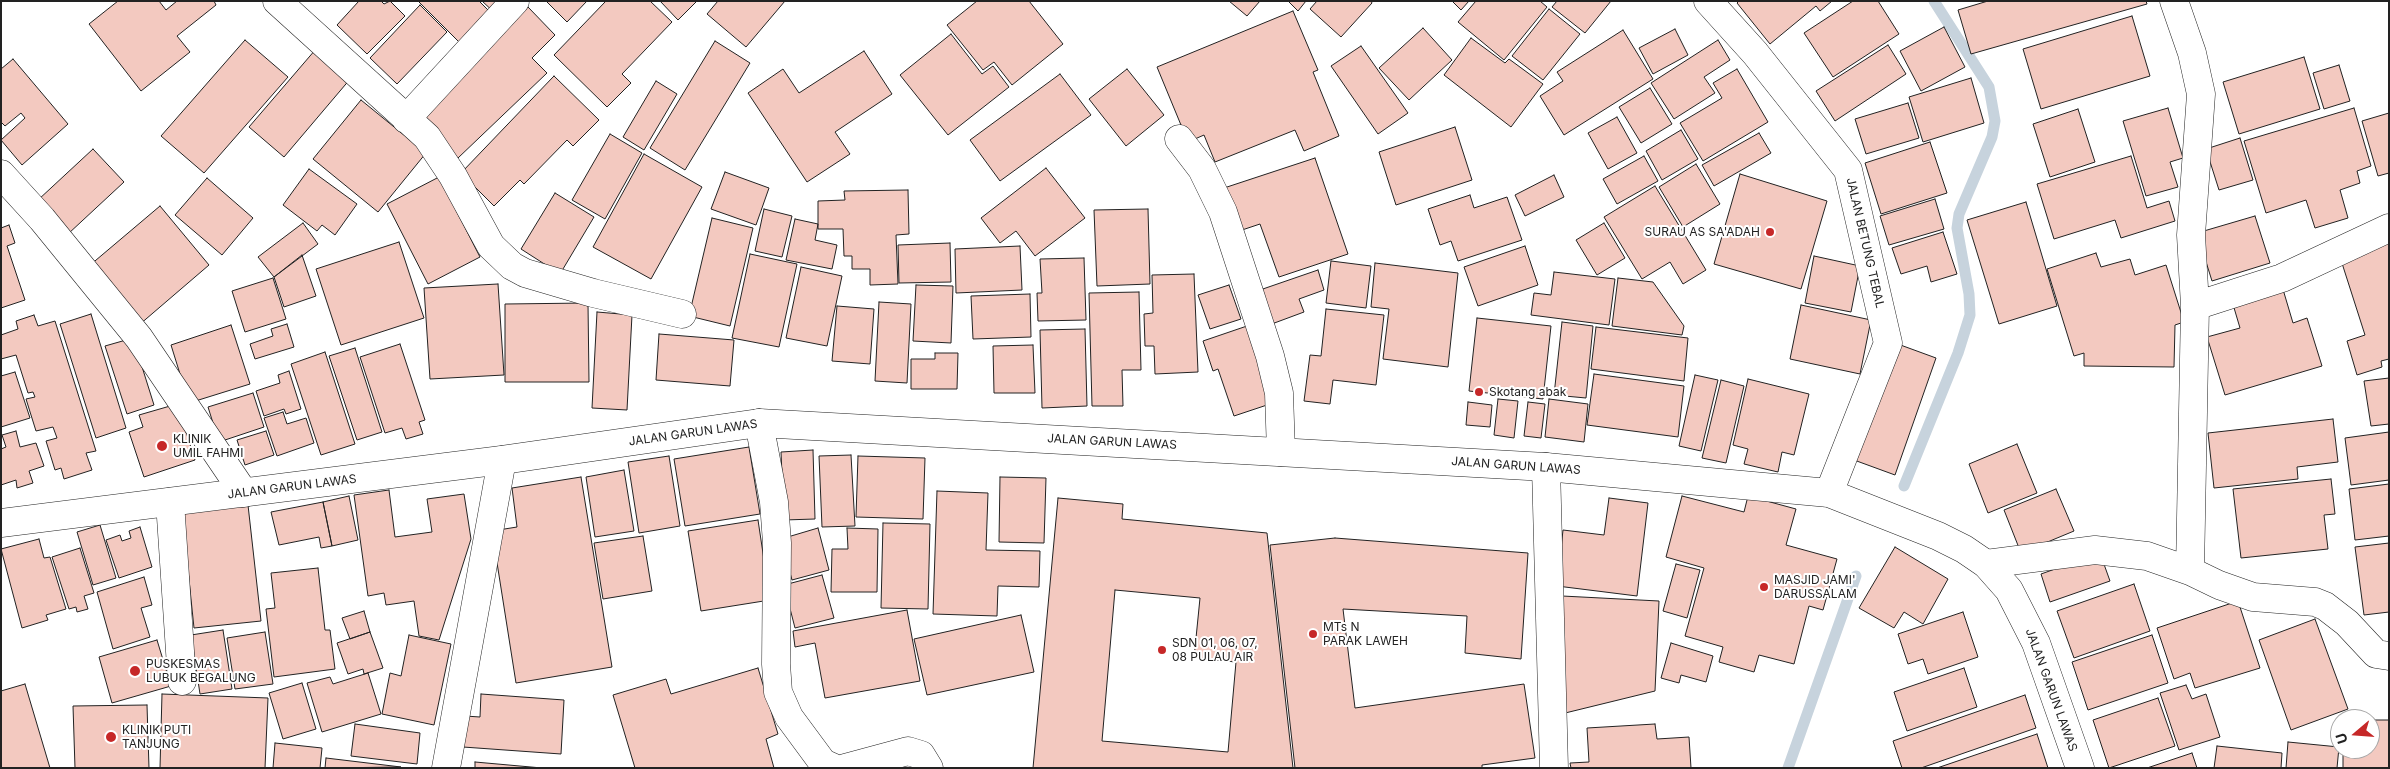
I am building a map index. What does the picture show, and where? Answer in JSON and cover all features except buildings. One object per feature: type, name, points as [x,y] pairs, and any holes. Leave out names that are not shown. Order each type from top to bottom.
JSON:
[{"type":"street","points":[[277,1],[433,145],[453,176],[491,246],[512,266],[525,273],[593,293],[682,314]]},
{"type":"street","points":[[406,119],[515,1]]},
{"type":"street","name":"JALAN BETUNG TEBAL","points":[[1708,1],[1755,53],[1848,170],[1888,343],[1830,493]]},
{"type":"street","points":[[2174,1],[2196,66],[2201,94],[2191,236],[2195,306],[2190,571]]},
{"type":"street","points":[[1180,139],[1202,168],[1217,198],[1270,356],[1280,393],[1281,452]]},
{"type":"street","points":[[1,174],[42,219],[139,338],[244,493]]},
{"type":"street","points":[[2195,306],[2282,278],[2389,228]]},
{"type":"street","points":[[759,423],[774,502],[777,543],[776,664],[778,692],[782,704],[794,724],[823,763],[834,768]]},
{"type":"street","name":"JALAN GARUN LAWAS","points":[[1,523],[502,460],[759,423],[1546,468],[1830,493],[1938,536],[1964,549],[1986,564],[2009,590],[2036,643],[2080,768]]},
{"type":"street","points":[[446,768],[502,460]]},
{"type":"street","points":[[1546,468],[1554,768]]},
{"type":"street","points":[[170,502],[182,681]]},
{"type":"street","points":[[1986,564],[2095,550],[2147,556],[2190,571],[2253,597],[2315,602],[2326,606],[2347,623],[2376,654],[2389,656]]},
{"type":"street","points":[[845,768],[908,751],[921,755],[929,768]]},
{"type":"waterway","points":[[1904,486],[1958,353],[1970,315],[1969,294],[1957,228],[1959,214],[1992,137],[1995,121],[1989,87],[1934,1]]},
{"type":"waterway","points":[[1788,768],[1856,576]]},
{"type":"place","name":"SURAU AS SA'ADAH","points":[[1770,232]]},
{"type":"place","name":"Skotang abak","points":[[1479,392]]},
{"type":"place","name":"KLINIK UMIL FAHMI","points":[[162,446]]},
{"type":"place","name":"MASJID JAMI' DARUSSALAM","points":[[1764,587]]},
{"type":"place","name":"MTs N PARAK LAWEH","points":[[1313,634]]},
{"type":"place","name":"SDN 01, 06, 07, 08 PULAU AIR","points":[[1162,650]]},
{"type":"place","name":"PUSKESMAS LUBUK BEGALUNG","points":[[135,671]]},
{"type":"place","name":"KLINIK PUTI TANJUNG","points":[[111,737]]}]
